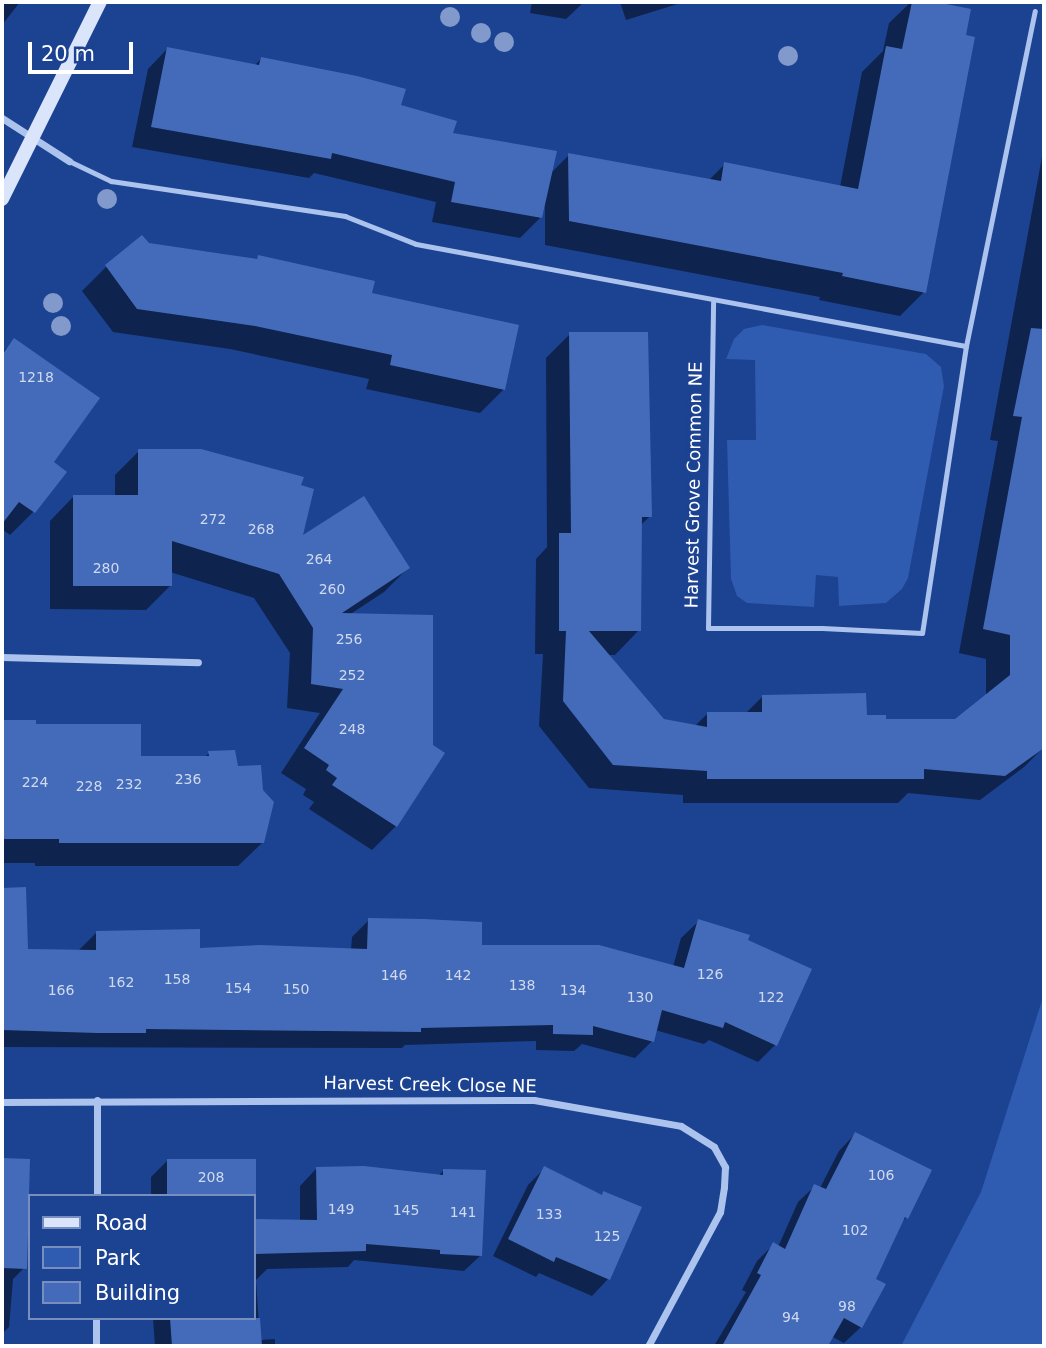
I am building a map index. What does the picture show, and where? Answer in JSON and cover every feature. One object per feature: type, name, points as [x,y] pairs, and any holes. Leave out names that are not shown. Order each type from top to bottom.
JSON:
[{"type":"street","points":[[2,199],[100,2]]},
{"type":"street","points":[[2,118],[69,161]]},
{"type":"street","points":[[2,657],[198,662]]},
{"type":"street","points":[[97,1100],[97,1194]]},
{"type":"street","name":"Harvest Creek Close NE","points":[[2,1102],[534,1100],[681,1126],[714,1147],[725,1167],[724,1187],[720,1212],[649,1346]]},
{"type":"street","points":[[96,1320],[96,1346]]},
{"type":"lane","name":"Harvest Grove Common NE","points":[[713,300],[709,628],[822,628],[922,634],[966,346],[1035,11]]},
{"type":"lane","points":[[69,161],[111,181],[345,216],[416,244],[966,346]]},
{"type":"green space","points":[[762,325],[926,354],[941,367],[944,386],[908,578],[902,589],[886,603],[839,606],[838,577],[816,575],[814,607],[747,603],[737,596],[731,579],[727,440],[756,440],[755,360],[726,359],[734,339],[744,329]]},
{"type":"green space","points":[[1044,994],[1044,1346],[901,1346],[981,1192]]},
{"type":"building","points":[[912,2],[936,2],[971,9],[966,35],[975,37],[926,293],[842,276],[843,273],[569,221],[568,153],[721,181],[724,162],[858,189],[886,46],[902,49]]},
{"type":"building","points":[[167,47],[259,65],[261,57],[357,76],[406,89],[401,105],[457,121],[453,133],[557,151],[542,218],[451,202],[455,182],[332,153],[331,159],[151,127]]},
{"type":"building","points":[[142,235],[149,243],[257,259],[258,255],[375,281],[372,293],[519,325],[505,390],[390,365],[392,355],[255,326],[137,309],[105,265]]},
{"type":"building","points":[[1031,328],[1044,329],[1044,748],[1005,776],[924,769],[924,779],[707,779],[707,771],[613,765],[563,701],[566,631],[559,631],[559,533],[571,533],[569,332],[648,332],[652,517],[642,517],[641,631],[589,631],[664,719],[707,727],[707,712],[762,712],[762,695],[866,693],[867,715],[886,715],[886,719],[955,719],[1010,675],[1010,635],[983,629],[1022,417],[1013,416]]},
{"type":"building","points":[[14,338],[100,398],[54,462],[67,472],[35,513],[19,502],[2,524],[2,355]]},
{"type":"building","points":[[138,449],[201,449],[304,477],[301,485],[314,489],[303,535],[364,496],[410,568],[342,613],[433,615],[433,745],[445,753],[397,827],[332,785],[337,778],[326,770],[329,765],[304,748],[343,689],[311,684],[313,628],[279,574],[172,541],[172,586],[73,586],[73,495],[138,495]]},
{"type":"building","points":[[2,720],[36,720],[36,724],[141,724],[141,756],[209,756],[208,751],[235,750],[238,766],[261,765],[263,790],[274,802],[264,843],[59,843],[59,839],[2,839]]},
{"type":"building","points":[[26,887],[28,949],[96,950],[96,931],[200,929],[200,948],[261,945],[367,949],[368,918],[424,919],[482,922],[482,945],[599,945],[684,968],[698,919],[750,935],[748,940],[812,969],[777,1046],[725,1022],[723,1028],[662,1010],[654,1042],[593,1026],[593,1035],[553,1034],[553,1025],[421,1028],[421,1032],[146,1029],[146,1033],[97,1033],[2,1030],[2,888]]},
{"type":"building","points":[[855,1132],[932,1170],[908,1219],[905,1217],[876,1279],[886,1284],[862,1328],[844,1318],[828,1346],[722,1346],[761,1275],[757,1273],[773,1242],[785,1249],[814,1184],[826,1189]]},
{"type":"building","points":[[2,1158],[30,1159],[27,1269],[2,1268]]},
{"type":"building","points":[[167,1159],[256,1159],[256,1194],[167,1194]]},
{"type":"building","points":[[364,1166],[443,1175],[443,1169],[486,1170],[482,1256],[440,1254],[440,1250],[366,1244],[366,1251],[256,1254],[256,1219],[317,1220],[316,1167]]},
{"type":"building","points":[[544,1166],[602,1195],[603,1191],[642,1207],[610,1280],[556,1257],[554,1262],[508,1239]]},
{"type":"building","points":[[260,1318],[262,1346],[172,1346],[170,1320]]}]
